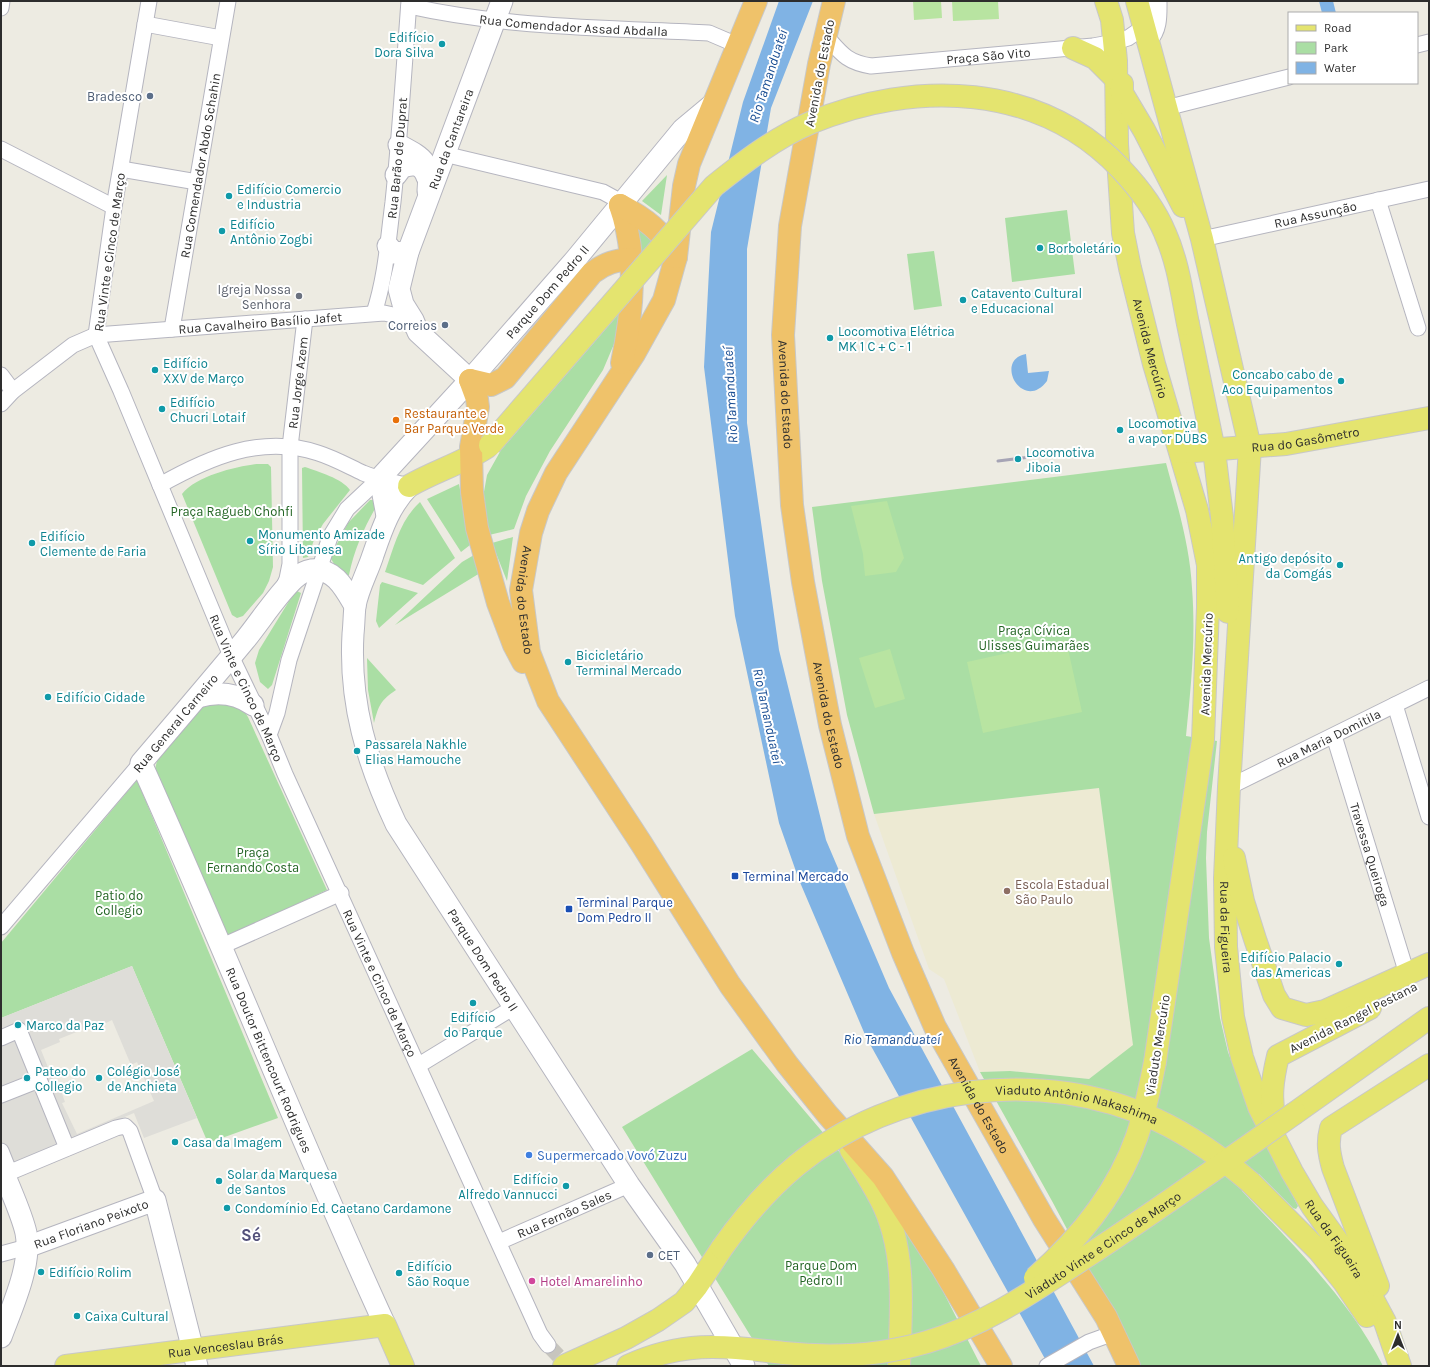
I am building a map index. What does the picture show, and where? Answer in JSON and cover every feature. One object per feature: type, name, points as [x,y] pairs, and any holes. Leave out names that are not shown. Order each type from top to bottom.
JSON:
[{"type":"highway","name":"Avenida do Estado","points":[[756,1],[689,164],[683,194],[676,257],[664,300],[646,334],[556,473],[538,511],[531,533],[521,590],[530,652],[548,701],[641,843],[730,985],[786,1064],[827,1114],[861,1150],[903,1205],[1001,1366]]},
{"type":"highway","name":"Avenida do Estado","points":[[834,1],[825,35],[790,226],[783,335],[792,505],[803,582],[830,725],[858,836],[903,953],[935,1027],[1032,1198],[1106,1317],[1129,1366]]},
{"type":"highway","points":[[620,205],[639,215],[659,231],[669,243],[676,257]]},
{"type":"highway","points":[[618,378],[628,335],[631,308],[632,259],[629,231],[620,205]]},
{"type":"highway","points":[[470,380],[491,385],[506,378],[592,273],[603,264],[632,259]]},
{"type":"highway","points":[[470,380],[478,407],[472,437],[481,451],[472,492],[477,528],[498,603],[514,645],[524,664],[548,701]]},
{"type":"main road","name":"Avenida Mercúrio","points":[[1106,1],[1112,20],[1115,42],[1117,144],[1124,233],[1130,268],[1154,364],[1197,510],[1208,565],[1203,740]]},
{"type":"main road","points":[[1138,1],[1150,21],[1166,108],[1202,236],[1250,447]]},
{"type":"main road","points":[[1072,48],[1095,58],[1116,72],[1121,78],[1122,93],[1144,130],[1183,206],[1202,236]]},
{"type":"main road","points":[[409,486],[481,451],[714,186],[749,157],[777,140],[810,123],[849,109],[886,100],[924,95],[966,96],[1002,100],[1059,121],[1086,138],[1108,155],[1150,204],[1165,233],[1177,265],[1214,450],[1222,517],[1227,590],[1229,664],[1236,684],[1221,704],[1203,740]]},
{"type":"main road","name":"Rua do Gasômetro","points":[[1181,452],[1286,444],[1429,418]]},
{"type":"main road","name":"Rua da Figueira","points":[[1250,447],[1227,831],[1225,936],[1233,1017],[1242,1057],[1259,1107],[1280,1149],[1312,1206],[1348,1256],[1385,1322],[1400,1366]]},
{"type":"main road","points":[[1197,510],[1207,523],[1220,579],[1227,590]]},
{"type":"main road","name":"Viaduto Mercúrio","points":[[1009,1306],[1026,1286],[1070,1243],[1102,1204],[1120,1174],[1137,1137],[1148,1099],[1155,1062],[1203,740]]},
{"type":"main road","name":"Avenida Rangel Pestana","points":[[1227,831],[1251,926],[1274,996],[1282,1008],[1306,1015],[1336,1008],[1429,964]]},
{"type":"main road","name":"Avenida Rangel Pestana","points":[[1280,1149],[1271,1103],[1272,1087],[1278,1056],[1429,978]]},
{"type":"main road","points":[[1306,1015],[1309,1019],[1309,1039]]},
{"type":"main road","name":"Viaduto Vinte e Cinco de Março","points":[[739,1357],[840,1356],[899,1349],[955,1332],[1009,1306],[1159,1209],[1429,1018]]},
{"type":"main road","points":[[1385,1322],[1380,1292],[1333,1168],[1328,1150],[1328,1139],[1331,1128],[1429,1065]]},
{"type":"main road","name":"Viaduto Antônio Nakashima","points":[[697,1286],[744,1217],[770,1189],[798,1164],[829,1142],[862,1124],[897,1109],[934,1099],[971,1092],[1009,1089],[1046,1091],[1084,1096],[1120,1106],[1156,1119],[1190,1137],[1221,1157],[1250,1182],[1319,1252],[1344,1282],[1400,1366]]},
{"type":"main road","name":"Avenida do Estado","points":[[827,1114],[882,1201],[890,1224],[897,1250],[900,1278],[900,1366]]},
{"type":"main road","points":[[564,1366],[626,1338],[658,1320],[684,1302],[697,1286]]},
{"type":"main road","points":[[385,1325],[403,1366]]},
{"type":"main road","name":"Rua Venceslau Brás","points":[[66,1366],[195,1358],[385,1325]]},
{"type":"main road","points":[[628,1366],[646,1358],[676,1349],[693,1347],[739,1357]]},
{"type":"street","points":[[1,8],[2,1]]},
{"type":"street","name":"Rua Vinte e Cinco de Março","points":[[149,1],[114,207],[96,335],[231,656],[253,705],[269,735],[285,774],[341,893],[540,1334],[548,1345]]},
{"type":"street","name":"Rua Comendador Abdo Schahin","points":[[172,329],[228,1]]},
{"type":"street","name":"Rua da Cantareira","points":[[392,277],[408,252],[428,193],[502,1]]},
{"type":"street","name":"Rua Comendador Assad Abdalla","points":[[409,4],[494,21],[709,33],[737,45]]},
{"type":"street","name":"Rua Barão de Duprat","points":[[374,313],[392,277],[388,246],[399,145],[409,4]]},
{"type":"street","name":"Praça São Vito","points":[[825,35],[848,60],[871,66],[1072,48],[1115,42],[1131,36],[1150,21]]},
{"type":"street","points":[[145,24],[222,38]]},
{"type":"street","points":[[1418,45],[1429,42]]},
{"type":"street","points":[[1166,108],[1288,77]]},
{"type":"street","name":"Parque Dom Pedro II","points":[[318,570],[337,522],[347,509],[380,478],[470,380],[683,129],[713,104]]},
{"type":"street","points":[[399,145],[420,156],[426,166],[428,193]]},
{"type":"street","points":[[1,149],[114,207]]},
{"type":"street","points":[[420,156],[444,154],[603,192],[614,198],[620,205]]},
{"type":"street","points":[[396,175],[402,167],[416,164],[423,168],[428,193]]},
{"type":"street","points":[[121,169],[197,182]]},
{"type":"street","name":"Rua Assunção","points":[[1202,236],[1429,189]]},
{"type":"street","points":[[1378,200],[1418,328]]},
{"type":"street","points":[[388,246],[394,253],[408,252]]},
{"type":"street","name":"Rua Cavalheiro Basílio Jafet","points":[[392,277],[399,289],[400,297],[418,332]]},
{"type":"street","name":"Rua Cavalheiro Basílio Jafet","points":[[1,404],[13,391],[73,345],[96,335],[374,313],[396,315],[418,332],[470,380]]},
{"type":"street","name":"Rua Jorge Azem","points":[[290,447],[305,319]]},
{"type":"street","points":[[1,375],[13,391]]},
{"type":"street","points":[[279,595],[287,579],[290,564],[290,447]]},
{"type":"street","points":[[160,485],[211,458],[252,448],[290,447],[318,453],[380,478],[409,486]]},
{"type":"street","points":[[380,478],[387,516]]},
{"type":"street","name":"Parque Dom Pedro II","points":[[409,486],[400,496],[387,516],[355,606],[352,662],[355,696],[362,732],[377,784],[396,824],[629,1185],[685,1264],[739,1357]]},
{"type":"street","name":"Rua General Carneiro","points":[[1,927],[198,697],[279,595],[300,574],[310,570],[318,570]]},
{"type":"street","points":[[269,735],[277,714],[289,660],[318,570],[331,574],[355,606]]},
{"type":"street","name":"Rua Maria Domitila","points":[[1229,787],[1429,688]]},
{"type":"street","points":[[198,697],[221,693],[238,697],[253,705]]},
{"type":"street","points":[[1395,705],[1428,812]]},
{"type":"street","name":"Travessa Queiroga","points":[[1334,736],[1407,974]]},
{"type":"street","points":[[141,763],[222,946],[341,893]]},
{"type":"street","name":"Rua Doutor Bittencourt Rodrigues","points":[[222,946],[293,1117],[385,1325]]},
{"type":"street","points":[[419,1065],[514,1007]]},
{"type":"street","points":[[1,1038],[19,1030],[67,1148]]},
{"type":"street","points":[[1,1095],[39,1080]]},
{"type":"street","points":[[1,1151],[10,1171],[120,1126],[124,1126],[130,1131],[155,1200],[195,1358]]},
{"type":"street","points":[[1,1166],[26,1232],[27,1247],[16,1298],[1,1337]]},
{"type":"street","name":"Rua Fernão Sales","points":[[499,1242],[629,1185]]},
{"type":"street","name":"Rua Floriano Peixoto","points":[[27,1247],[155,1200]]},
{"type":"street","points":[[1,1254],[27,1247]]},
{"type":"street","points":[[1047,1366],[1089,1342],[1114,1333]]},
{"type":"shaded area","name":"Escola Estadual São Paulo","points":[[1099,788],[1134,1045],[1089,1079],[1010,1071],[980,1072],[944,979],[929,969],[874,814]]},
{"type":"shaded area","name":"Pateo do Collegio","points":[[132,966],[197,1118],[144,1138],[134,1113],[9,1165],[1,1146],[1,1018]],"holes":[[[112,1020],[131,1065],[137,1062],[154,1101],[77,1134],[62,1103],[65,1102],[61,1091],[58,1092],[41,1050],[60,1042],[59,1039],[99,1023],[100,1026]]]},
{"type":"green space","points":[[913,1],[941,1],[942,18],[914,20]]},
{"type":"green space","points":[[952,1],[998,1],[999,19],[953,21]]},
{"type":"green space","points":[[667,175],[661,215],[642,201]]},
{"type":"green space","points":[[1067,210],[1075,274],[1012,282],[1005,218]]},
{"type":"green space","points":[[634,224],[656,237],[641,253]]},
{"type":"green space","points":[[934,251],[942,306],[914,310],[907,254]]},
{"type":"green space","points":[[623,309],[617,337],[603,370],[550,451],[526,496],[514,529],[489,535],[482,503],[487,475],[501,450]]},
{"type":"green space","name":"Praça Cívica Ulisses Guimarães","points":[[1166,463],[1179,509],[1191,572],[1193,644],[1186,736],[1217,741],[1207,832],[1206,858],[1209,938],[1220,1018],[1228,1052],[1253,1119],[1298,1206],[1296,1209],[1293,1208],[1259,1174],[1242,1191],[1300,1252],[1337,1295],[1369,1341],[1383,1366],[1140,1366],[1052,1201],[980,1072],[1010,1071],[1089,1079],[1133,1045],[1099,788],[874,814],[847,715],[822,581],[812,507]]},
{"type":"green space","name":"Praça Ragueb Chohfi","points":[[268,464],[271,467],[273,567],[269,581],[263,593],[243,616],[237,618],[232,615],[182,494],[196,482],[206,477],[237,467]]},
{"type":"green space","name":"Praça Ragueb Chohfi","points":[[305,467],[323,473],[342,482],[350,490],[323,524],[314,540],[308,557],[303,558],[302,468]]},
{"type":"green space","points":[[459,484],[470,545],[461,552],[427,499]]},
{"type":"green space","points":[[370,500],[374,500],[377,505],[360,539],[349,575],[345,578],[341,576],[330,557],[348,523]]},
{"type":"green space","points":[[887,501],[904,558],[896,572],[865,576],[863,554],[851,506]]},
{"type":"green space","points":[[420,502],[455,558],[423,585],[385,572],[398,534],[407,517]]},
{"type":"green space","points":[[513,537],[507,581],[492,543]]},
{"type":"green space","points":[[474,555],[480,573],[395,625],[462,562]]},
{"type":"green space","points":[[382,582],[418,593],[379,628],[376,621],[380,585]]},
{"type":"green space","points":[[297,591],[301,593],[272,685],[268,689],[260,682],[255,663],[259,650],[294,593]]},
{"type":"green space","points":[[1066,640],[1082,712],[983,733],[967,662]]},
{"type":"green space","points":[[890,649],[905,699],[875,708],[859,658]]},
{"type":"green space","points":[[367,658],[396,690],[381,704],[374,723],[368,690]]},
{"type":"green space","name":"Praça Fernando Costa","points":[[223,700],[244,711],[248,717],[327,890],[228,936],[155,769],[158,757],[201,707]]},
{"type":"green space","name":"Patio do Collegio","points":[[137,780],[278,1118],[208,1143],[132,966],[1,1018],[1,943]]},
{"type":"green space","name":"Parque Dom Pedro II","points":[[752,1049],[921,1248],[981,1366],[769,1366],[622,1127]]},
{"type":"water","name":"Rio Tamanduateí","points":[[779,1],[813,1],[771,108],[747,249],[747,423],[779,650],[826,840],[889,988],[1094,1366],[1049,1366],[866,1037],[799,880],[779,823],[735,616],[704,367],[711,232],[743,102]]},
{"type":"water","points":[[1319,1],[1333,1],[1336,12],[1322,12]]},
{"type":"water","points":[[1026,354],[1028,373],[1049,371],[1047,381],[1038,389],[1029,391],[1021,388],[1015,382],[1012,374],[1012,365],[1016,358]]},
{"type":"tunnel","points":[[548,1345],[568,1366]]},
{"type":"railway","points":[[998,461],[1039,456]]},
{"type":"place","name":"Edifício Dora Silva","points":[[442,44]]},
{"type":"place","name":"Bradesco","points":[[150,96]]},
{"type":"place","name":"Edifício Comercio e Industria","points":[[229,196]]},
{"type":"place","name":"Edifício Antônio Zogbi","points":[[222,231]]},
{"type":"place","name":"Borboletário","points":[[1040,248]]},
{"type":"place","name":"Igreja Nossa Senhora","points":[[299,296]]},
{"type":"place","name":"Catavento Cultural e Educacional","points":[[963,300]]},
{"type":"place","name":"Correios","points":[[445,325]]},
{"type":"place","name":"Locomotiva Elétrica MK 1 C + C - 1","points":[[830,338]]},
{"type":"place","name":"Edifício XXV de Março","points":[[155,370]]},
{"type":"place","name":"Concabo cabo de Aco Equipamentos","points":[[1341,381]]},
{"type":"place","name":"Edifício Chucri Lotaif","points":[[162,409]]},
{"type":"place","name":"Restaurante e Bar Parque Verde","points":[[396,420]]},
{"type":"place","name":"Locomotiva a vapor DÜBS","points":[[1120,430]]},
{"type":"place","name":"Locomotiva Jiboia","points":[[1018,459]]},
{"type":"place","name":"Monumento Amizade Sírio Libanesa","points":[[250,541]]},
{"type":"place","name":"Edifício Clemente de Faria","points":[[32,543]]},
{"type":"place","name":"Antigo depósito da Comgás","points":[[1340,565]]},
{"type":"place","name":"Bicicletário Terminal Mercado","points":[[568,662]]},
{"type":"place","name":"Edifício Cidade","points":[[48,697]]},
{"type":"place","name":"Passarela Nakhle Elias Hamouche","points":[[357,751]]},
{"type":"place","name":"Terminal Mercado","points":[[735,876]]},
{"type":"place","name":"Escola Estadual São Paulo","points":[[1007,891]]},
{"type":"place","name":"Terminal Parque Dom Pedro II","points":[[569,909]]},
{"type":"place","name":"Edifício Palacio das Americas","points":[[1339,964]]},
{"type":"place","name":"Edifício do Parque","points":[[473,1003]]},
{"type":"place","name":"Marco da Paz","points":[[18,1025]]},
{"type":"place","name":"Pateo do Collegio","points":[[27,1078]]},
{"type":"place","name":"Colégio José de Anchieta","points":[[99,1078]]},
{"type":"place","name":"Casa da Imagem","points":[[175,1142]]},
{"type":"place","name":"Supermercado Vovó Zuzu","points":[[529,1155]]},
{"type":"place","name":"Solar da Marquesa de Santos","points":[[219,1181]]},
{"type":"place","name":"Edifício Alfredo Vannucci","points":[[566,1186]]},
{"type":"place","name":"Condomínio Ed. Caetano Cardamone","points":[[227,1208]]},
{"type":"place","name":"CET","points":[[650,1255]]},
{"type":"place","name":"Edifício Rolim","points":[[41,1272]]},
{"type":"place","name":"Edifício São Roque","points":[[399,1273]]},
{"type":"place","name":"Hotel Amarelinho","points":[[532,1281]]},
{"type":"place","name":"Caixa Cultural","points":[[77,1316]]},
{"type":"district","name":"Sé","points":[[251,1235]]}]
